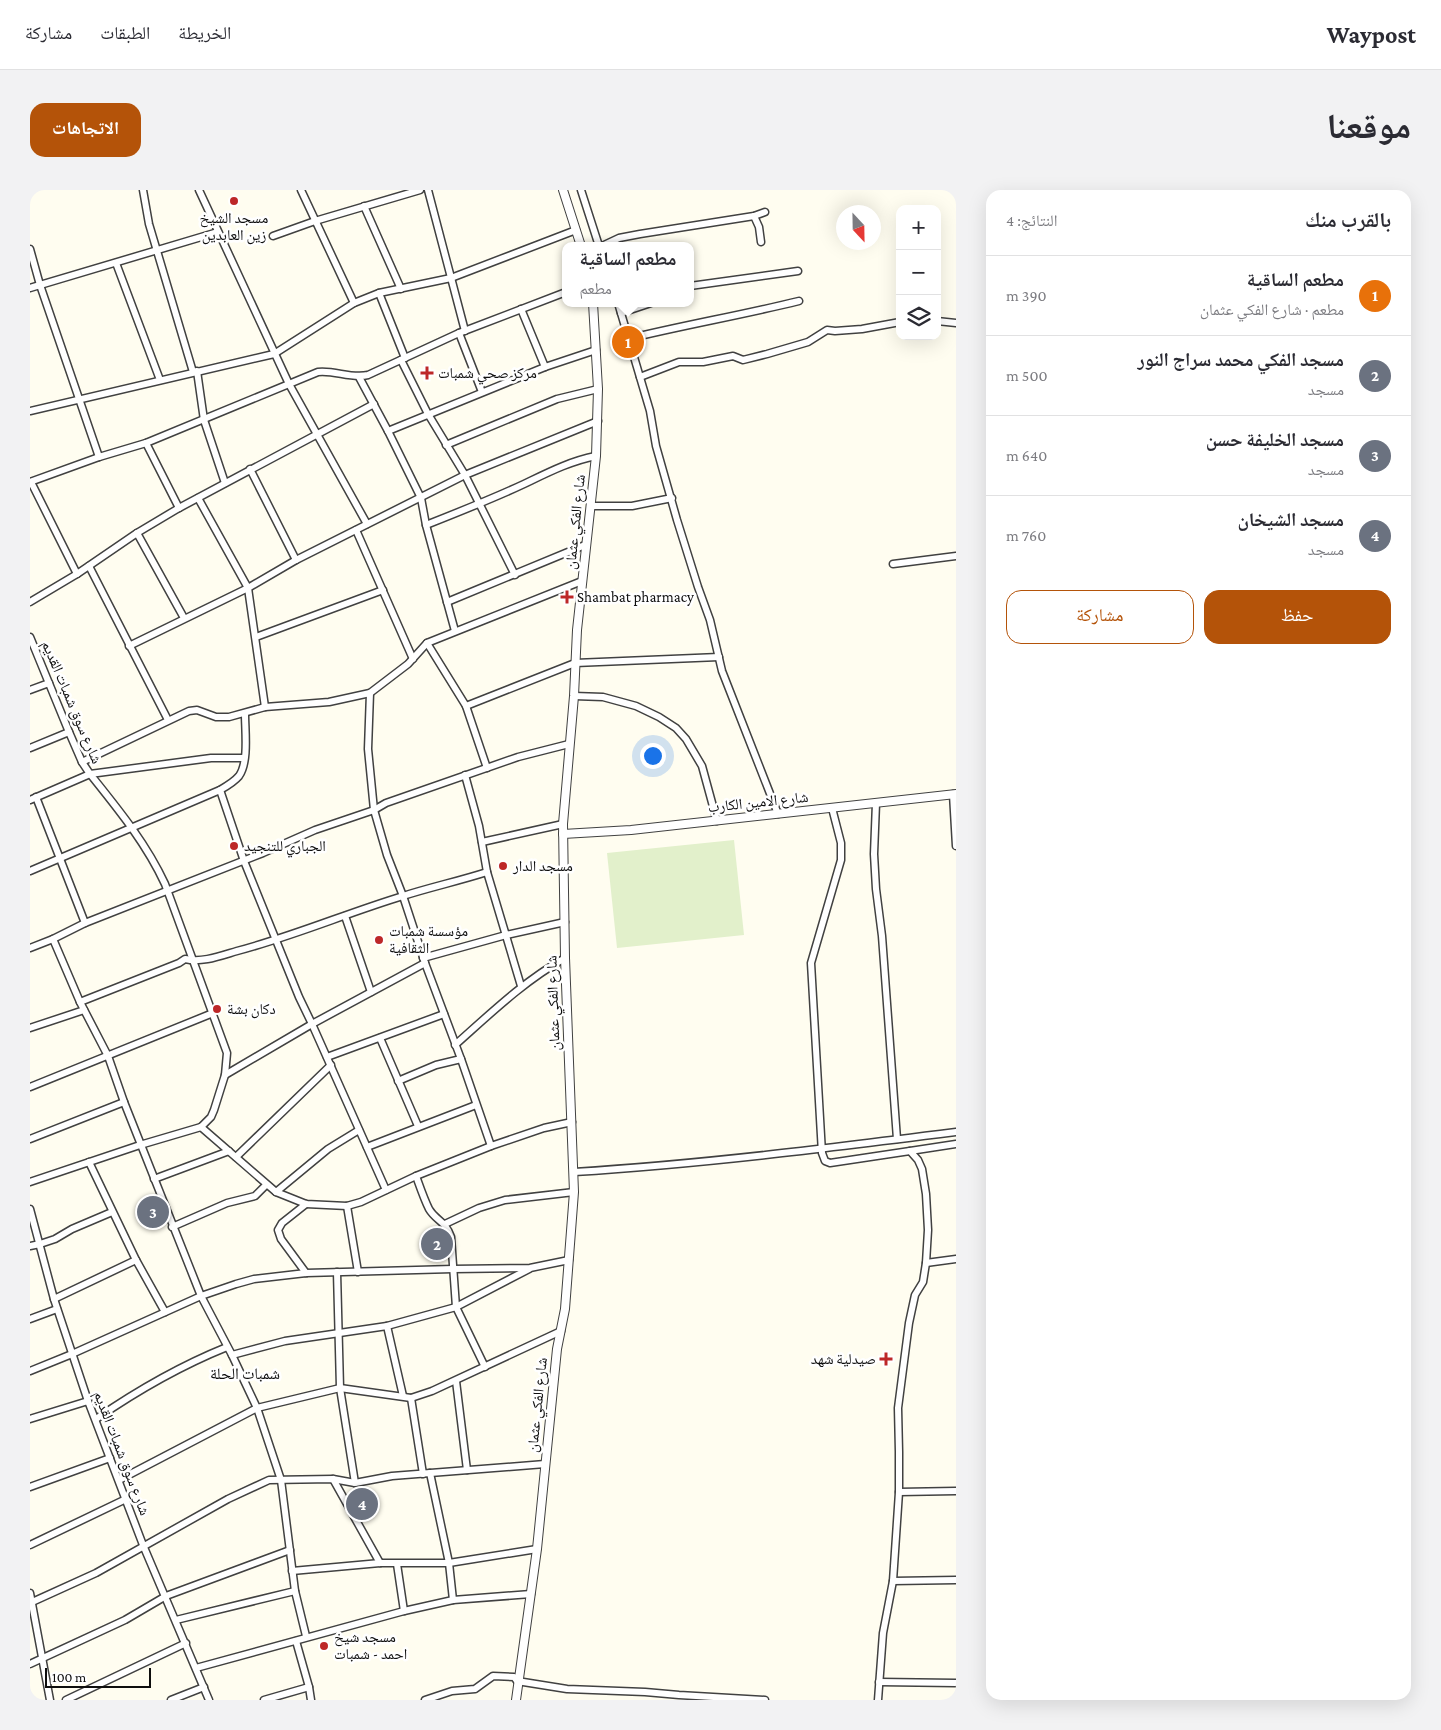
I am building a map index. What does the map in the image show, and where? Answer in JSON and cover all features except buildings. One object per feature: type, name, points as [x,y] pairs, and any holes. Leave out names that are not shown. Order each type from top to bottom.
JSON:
[{"type":"street","points":[[143,190],[149,224],[195,371],[204,420],[225,483]]},
{"type":"street","points":[[200,190],[274,354],[366,524]]},
{"type":"street","points":[[301,190],[354,303]]},
{"type":"street","points":[[273,236],[314,221],[420,190]]},
{"type":"street","points":[[428,190],[452,278],[462,332],[482,392]]},
{"type":"street","points":[[563,190],[580,242]]},
{"type":"street","points":[[582,190],[600,242]]},
{"type":"street","points":[[364,206],[401,289]]},
{"type":"street","points":[[610,242],[619,238],[754,216],[765,212]]},
{"type":"street","points":[[754,216],[759,227],[762,242]]},
{"type":"street","points":[[30,411],[274,354],[354,303],[379,293],[452,278],[576,230]]},
{"type":"street","points":[[30,288],[157,252],[218,232]]},
{"type":"street","points":[[30,249],[78,400],[99,457]]},
{"type":"street","points":[[116,263],[160,380]]},
{"type":"street","points":[[694,285],[798,271]]},
{"type":"street","points":[[379,293],[403,359],[428,414],[465,475],[514,575]]},
{"type":"street","points":[[77,574],[31,482],[204,420],[318,372],[326,371],[359,377],[371,373],[462,332],[562,294]]},
{"type":"street","points":[[628,339],[799,301]]},
{"type":"street","name":"شارع الفكي عثمان","points":[[516,1700],[517,1681],[537,1549],[554,1379],[565,1309],[574,1192],[565,958],[563,834],[574,696],[576,630],[596,456],[598,389],[593,307]]},
{"type":"street","points":[[619,307],[650,411],[656,446],[692,569],[710,620],[728,688],[778,814]]},
{"type":"street","points":[[621,313],[639,307]]},
{"type":"street","points":[[521,309],[545,367]]},
{"type":"street","points":[[941,321],[956,323]]},
{"type":"street","points":[[640,377],[677,362],[703,362],[734,356],[743,360],[767,354],[808,342],[827,330],[862,329],[896,323]]},
{"type":"street","points":[[388,431],[545,367],[596,350]]},
{"type":"street","points":[[359,377],[421,498],[426,525],[455,631]]},
{"type":"street","points":[[446,445],[558,399],[598,389]]},
{"type":"street","points":[[30,602],[179,508],[374,404]]},
{"type":"street","points":[[129,646],[248,588],[296,560],[465,475],[598,421]]},
{"type":"street","points":[[146,442],[179,508]]},
{"type":"street","points":[[426,525],[553,470],[596,456]]},
{"type":"street","points":[[250,469],[296,560]]},
{"type":"street","points":[[198,498],[248,588],[265,707]]},
{"type":"street","points":[[591,506],[632,506],[672,498]]},
{"type":"street","points":[[356,530],[413,659]]},
{"type":"street","points":[[137,533],[184,618]]},
{"type":"street","points":[[447,602],[585,545]]},
{"type":"street","points":[[893,564],[956,556]]},
{"type":"street","points":[[89,566],[168,720]]},
{"type":"street","points":[[82,762],[168,720],[195,710],[216,717],[229,717],[265,707],[330,702],[370,693],[413,659],[427,643],[582,581]]},
{"type":"street","points":[[256,636],[383,590]]},
{"type":"street","name":"شارع سوق شمبات القديم","points":[[30,637],[82,762],[90,774],[33,799]]},
{"type":"street","points":[[427,643],[466,706],[487,768]]},
{"type":"street","points":[[466,706],[575,663],[719,657]]},
{"type":"street","points":[[30,690],[49,682]]},
{"type":"street","points":[[370,693],[368,750],[374,810],[387,855],[461,1059],[490,1146]]},
{"type":"street","points":[[574,696],[603,696],[636,706],[676,728],[686,739],[702,766],[716,820]]},
{"type":"street","points":[[30,871],[220,790],[233,782],[239,775],[244,758],[245,714]]},
{"type":"street","points":[[30,748],[69,732]]},
{"type":"street","points":[[30,948],[167,890],[244,861],[315,830],[374,810],[386,803],[518,757],[569,744]]},
{"type":"street","points":[[90,774],[211,758],[244,758]]},
{"type":"street","points":[[30,1182],[140,1145],[201,1127],[211,1117],[225,1075],[228,1053],[154,860],[133,828],[90,774]]},
{"type":"street","points":[[465,775],[474,804],[487,872],[521,986]]},
{"type":"street","points":[[220,790],[244,861],[299,997],[386,1190]]},
{"type":"street","points":[[955,794],[956,846]]},
{"type":"street","name":"شارع الامين الكارب","points":[[563,834],[631,830],[955,794]]},
{"type":"street","points":[[33,799],[86,923]]},
{"type":"street","points":[[876,803],[874,854],[876,888],[882,936],[897,1139]]},
{"type":"street","points":[[832,808],[841,842],[841,860],[811,963],[822,1148],[825,1161],[830,1163],[956,1144]]},
{"type":"street","points":[[482,842],[564,824]]},
{"type":"street","points":[[80,1002],[185,959],[194,961],[276,940],[403,896],[447,885],[487,872]]},
{"type":"street","points":[[345,916],[371,992]]},
{"type":"street","points":[[225,1075],[424,960],[506,935],[565,922]]},
{"type":"street","points":[[53,939],[80,1002],[108,1056],[140,1145],[200,1296],[232,1355],[257,1408],[281,1480],[295,1591],[306,1636]]},
{"type":"street","points":[[455,1045],[521,986],[543,970],[565,958]]},
{"type":"street","points":[[30,1028],[84,1010]]},
{"type":"street","points":[[30,1087],[213,1013]]},
{"type":"street","points":[[327,1057],[444,1014]]},
{"type":"street","points":[[380,1038],[418,1126]]},
{"type":"street","points":[[398,1081],[436,1065],[461,1059]]},
{"type":"street","points":[[236,1157],[331,1065]]},
{"type":"street","points":[[30,1139],[124,1102]]},
{"type":"street","points":[[367,1146],[476,1104]]},
{"type":"street","points":[[201,1127],[276,1192],[306,1204],[347,1206],[361,1202],[416,1176],[490,1146],[544,1128],[572,1122]]},
{"type":"street","points":[[276,1192],[328,1149],[359,1130]]},
{"type":"street","points":[[574,1172],[648,1168],[956,1132]]},
{"type":"street","points":[[154,1179],[229,1151]]},
{"type":"street","points":[[878,1700],[883,1633],[893,1581],[898,1492],[898,1408],[903,1362],[915,1295],[923,1282],[928,1230],[926,1194],[922,1169],[918,1160],[910,1151]]},
{"type":"street","points":[[88,1162],[136,1260],[166,1312]]},
{"type":"street","points":[[416,1176],[430,1211],[445,1224],[450,1237],[456,1307],[485,1367]]},
{"type":"street","points":[[172,1227],[227,1204],[255,1196],[266,1185]]},
{"type":"street","points":[[445,1224],[478,1208],[505,1200],[574,1192]]},
{"type":"street","points":[[306,1204],[282,1223],[278,1230],[281,1239],[306,1274]]},
{"type":"street","points":[[347,1206],[358,1272]]},
{"type":"street","name":"شارع سوق شمبات القديم","points":[[30,1209],[57,1309],[88,1401],[143,1545],[209,1700]]},
{"type":"street","points":[[30,1246],[55,1239],[72,1229],[112,1212]]},
{"type":"street","points":[[926,1263],[956,1259]]},
{"type":"street","points":[[54,1299],[136,1260]]},
{"type":"street","points":[[30,1371],[200,1296],[254,1279],[337,1272],[530,1268],[569,1260]]},
{"type":"street","points":[[232,1355],[285,1341],[387,1326],[456,1307],[530,1268]]},
{"type":"street","points":[[337,1272],[340,1388],[355,1483]]},
{"type":"street","points":[[30,1319],[57,1309]]},
{"type":"street","points":[[387,1326],[403,1396]]},
{"type":"street","points":[[119,1480],[257,1408],[340,1388],[411,1398],[432,1392],[561,1331]]},
{"type":"street","points":[[96,1419],[142,1388],[196,1360],[227,1347]]},
{"type":"street","points":[[456,1381],[467,1470]]},
{"type":"street","points":[[411,1398],[426,1474],[449,1563],[453,1600]]},
{"type":"street","points":[[30,1419],[88,1401]]},
{"type":"street","points":[[30,1486],[110,1458]]},
{"type":"street","points":[[31,1603],[96,1572],[228,1499],[269,1480],[333,1480],[355,1483],[392,1476],[545,1464]]},
{"type":"street","points":[[333,1480],[380,1564]]},
{"type":"street","points":[[898,1492],[956,1491]]},
{"type":"street","points":[[30,1545],[126,1499]]},
{"type":"street","points":[[292,1571],[380,1564],[449,1563],[537,1549]]},
{"type":"street","points":[[30,1664],[125,1620],[166,1596],[290,1550]]},
{"type":"street","points":[[397,1564],[404,1611]]},
{"type":"street","points":[[893,1581],[956,1580]]},
{"type":"street","points":[[176,1620],[295,1591]]},
{"type":"street","points":[[30,1593],[50,1700]]},
{"type":"street","points":[[196,1668],[296,1641],[306,1636],[453,1600],[531,1594]]},
{"type":"street","points":[[296,1641],[311,1700]]},
{"type":"street","points":[[66,1700],[186,1643]]},
{"type":"street","points":[[425,1700],[452,1691],[475,1689],[493,1676],[514,1677],[517,1681],[567,1690],[644,1692],[765,1700]]},
{"type":"street","points":[[879,1682],[956,1683]]},
{"type":"street","points":[[171,1700],[204,1686]]},
{"type":"street","points":[[264,1700],[309,1687]]},
{"type":"green space","points":[[734,840],[744,935],[617,948],[607,853]]},
{"type":"place","name":"مسجد الشيخ زين العابدين","points":[[234,201]]},
{"type":"place","name":"مطعم الساقية","points":[[628,342]]},
{"type":"place","name":"مركز صحي شمبات","points":[[427,373]]},
{"type":"place","name":"Shambat pharmacy","points":[[567,597]]},
{"type":"place","name":"الجباري للتنجيد","points":[[234,846]]},
{"type":"place","name":"مسجد الدار","points":[[503,866]]},
{"type":"place","name":"مؤسسة شمبات الثقافية","points":[[379,940]]},
{"type":"place","name":"دكان بشة","points":[[217,1009]]},
{"type":"place","name":"مسجد الخليفة حسن","points":[[153,1212]]},
{"type":"place","name":"مسجد الفكي محمد سراج النور","points":[[437,1244]]},
{"type":"place","name":"صيدلية شهد","points":[[886,1359]]},
{"type":"place","name":"مسجد الشيخان","points":[[362,1504]]},
{"type":"place","name":"مسجد شيخ احمد - شمبات","points":[[324,1646]]},
{"type":"district","name":"شمبات الحلة","points":[[245,1373]]}]
